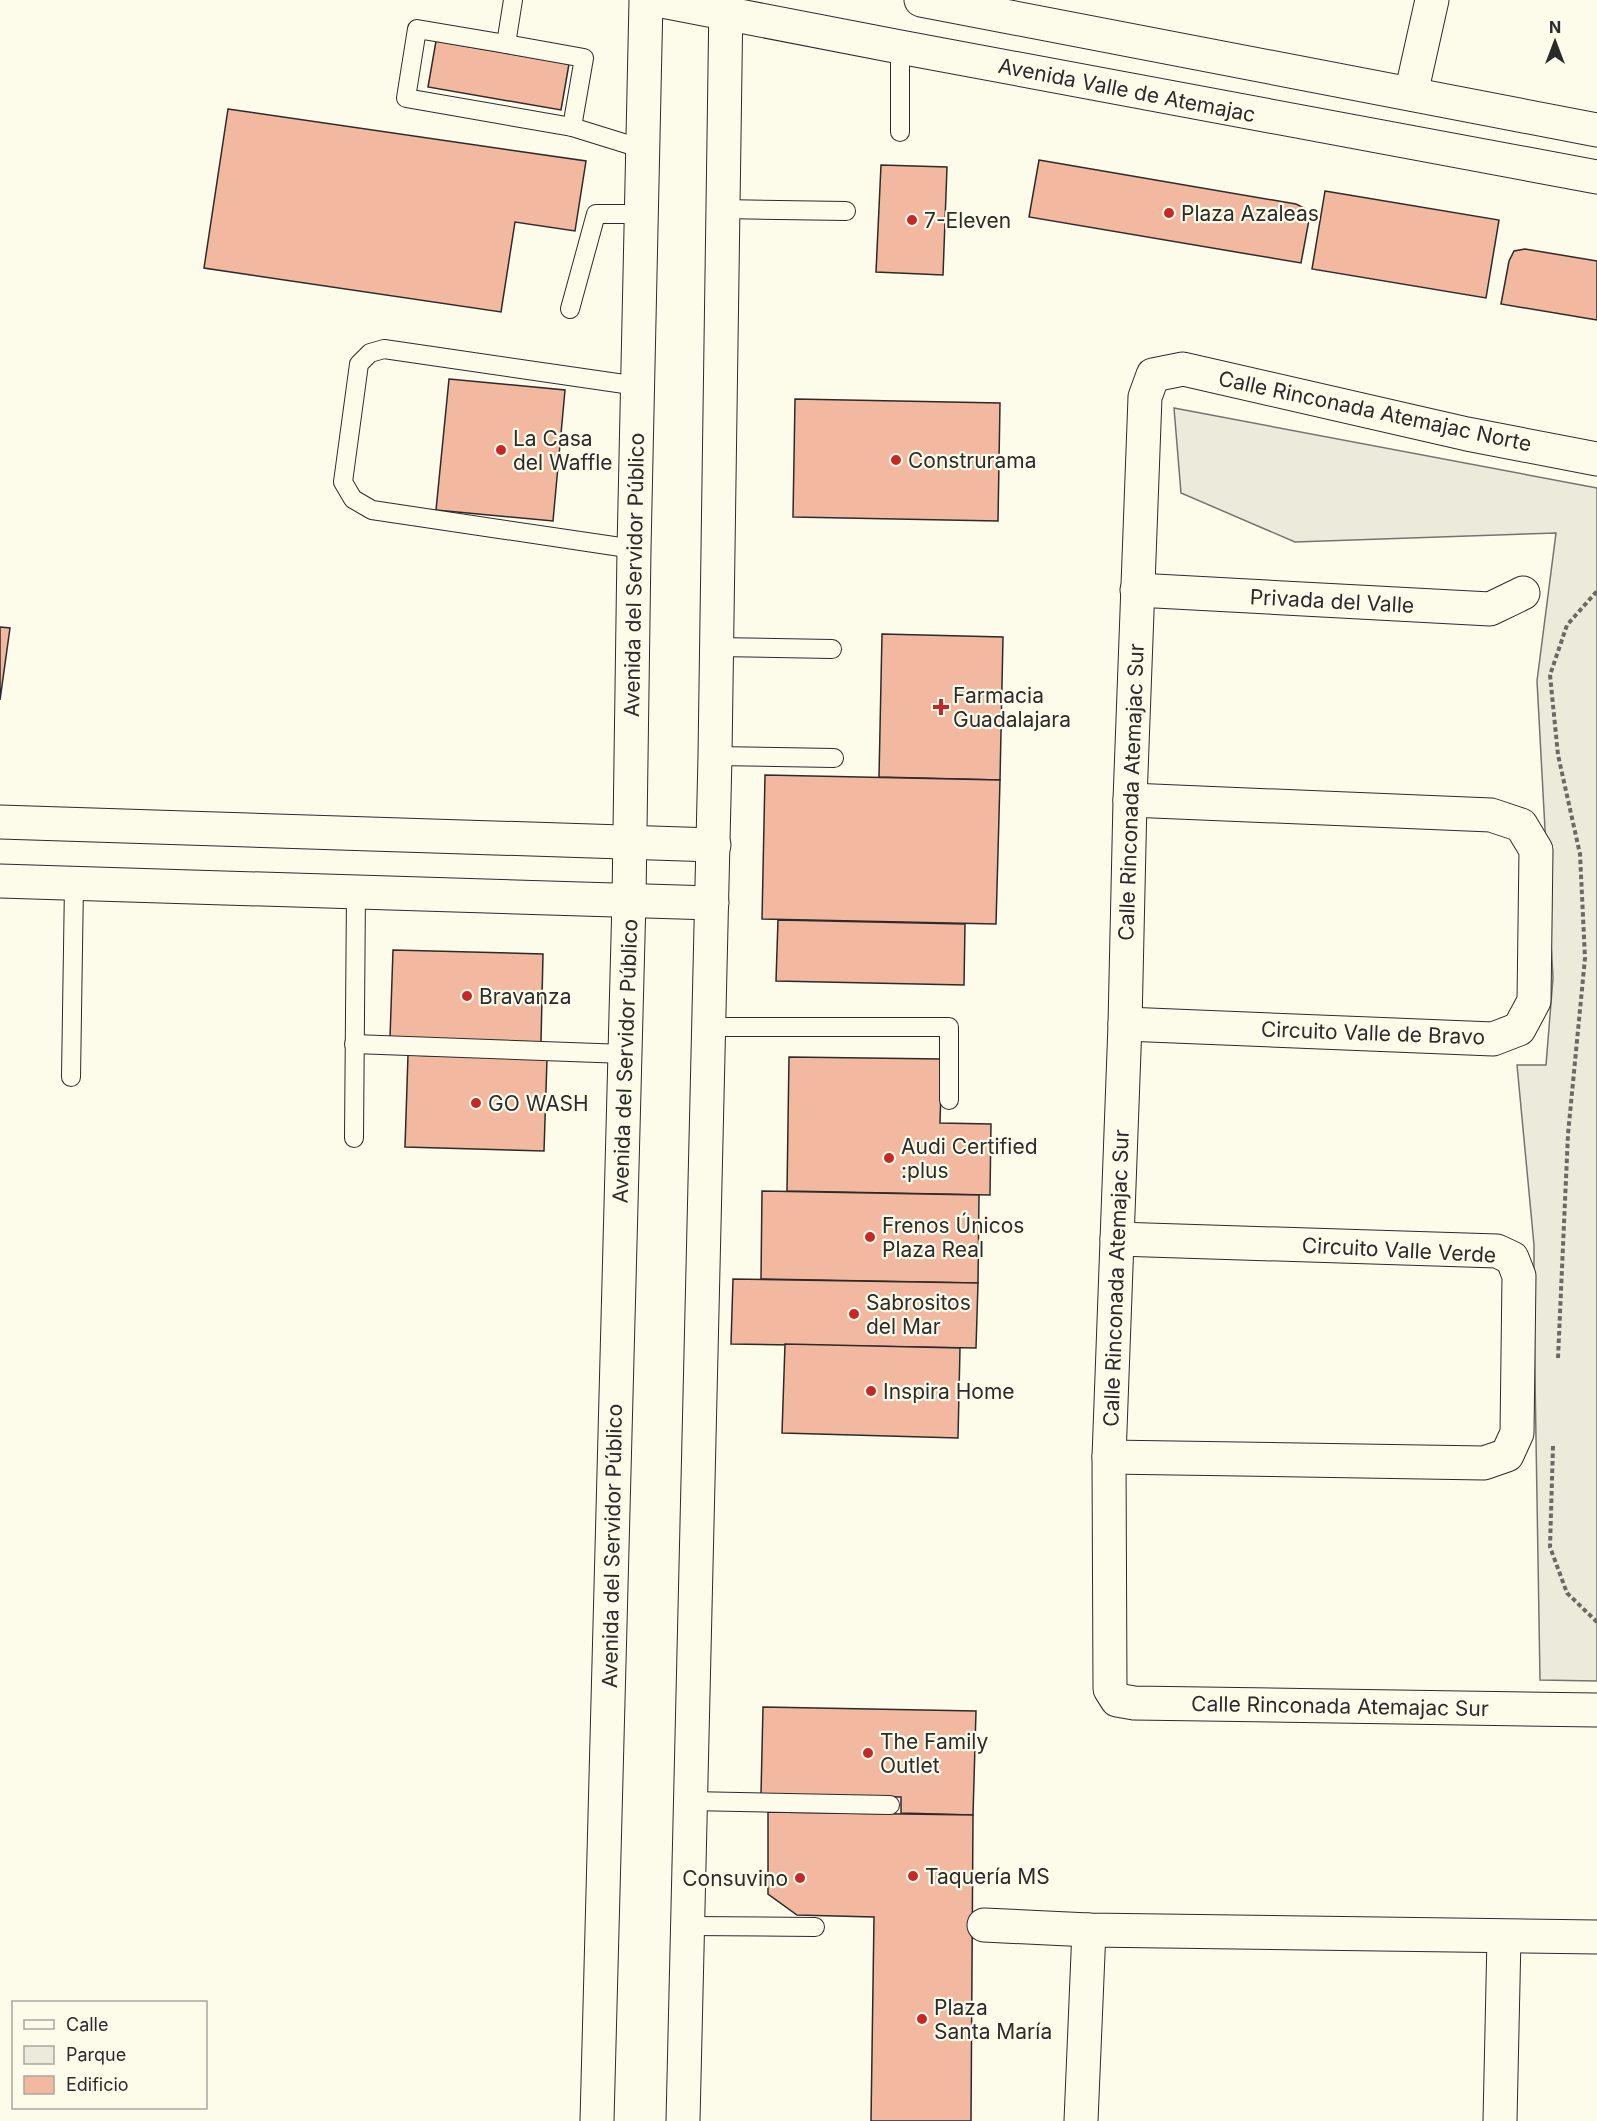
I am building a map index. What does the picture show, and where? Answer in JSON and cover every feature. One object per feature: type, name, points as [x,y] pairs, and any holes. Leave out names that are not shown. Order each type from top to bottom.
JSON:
[{"type":"street","name":"Avenida del Servidor Público","points":[[597,2121],[629,900],[646,0]]},
{"type":"street","name":"Avenida Valle de Atemajac","points":[[657,0],[725,6],[900,47],[1597,177]]},
{"type":"street","points":[[921,0],[1597,130]]},
{"type":"street","points":[[1411,94],[1432,0]]},
{"type":"street","points":[[683,2121],[714,845],[725,6]]},
{"type":"street","name":"Calle Rinconada Atemajac Norte","points":[[1153,375],[1183,369],[1467,434],[1597,459]]},
{"type":"street","name":"Calle Rinconada Atemajac Sur","points":[[1153,375],[1145,397],[1130,800],[1125,1023],[1109,1457],[1110,1689],[1117,1700],[1134,1703],[1597,1710]]},
{"type":"street","name":"Privada del Valle","points":[[1137,590],[1490,609],[1523,593]]},
{"type":"street","name":"Circuito Valle de Bravo","points":[[1125,1023],[1493,1039],[1519,1029],[1534,1002],[1536,850],[1521,825],[1491,815],[1130,800]]},
{"type":"street","points":[[0,822],[714,845]]},
{"type":"street","points":[[0,881],[712,903]]},
{"type":"street","name":"Circuito Valle Verde","points":[[1109,1457],[1484,1463],[1507,1455],[1516,1433],[1519,1276],[1512,1258],[1497,1251],[1117,1239]]},
{"type":"street","points":[[984,1925],[1089,1930],[1597,1937]]},
{"type":"street","points":[[1081,2121],[1089,1930]]},
{"type":"street","points":[[1500,2121],[1504,1937]]},
{"type":"lane","points":[[506,44],[513,0]]},
{"type":"lane","points":[[572,127],[584,58],[417,29],[406,98],[572,127],[644,149]]},
{"type":"lane","points":[[900,47],[900,132]]},
{"type":"lane","points":[[722,209],[846,211]]},
{"type":"lane","points":[[570,309],[596,214],[642,214]]},
{"type":"lane","points":[[634,549],[372,510],[353,499],[344,482],[359,364],[370,353],[384,350],[638,386]]},
{"type":"lane","points":[[716,647],[832,649]]},
{"type":"lane","points":[[715,756],[834,758]]},
{"type":"lane","points":[[71,1077],[74,884]]},
{"type":"lane","points":[[354,1138],[356,892]]},
{"type":"lane","points":[[709,1027],[949,1027],[949,1100]]},
{"type":"lane","points":[[354,1044],[625,1054]]},
{"type":"lane","points":[[690,1801],[890,1804]]},
{"type":"lane","points":[[688,1926],[815,1927]]},
{"type":"path","points":[[1558,1360],[1568,1134],[1586,958],[1580,854],[1558,755],[1550,675],[1567,625],[1597,591]]},
{"type":"path","points":[[1554,1443],[1550,1547],[1567,1593],[1597,1622]]},
{"type":"green space","points":[[1174,408],[1597,488],[1597,1681],[1540,1680],[1534,1245],[1517,1065],[1546,1065],[1553,978],[1537,681],[1556,533],[1295,542],[1181,493]]},
{"type":"building","points":[[436,41],[569,64],[561,110],[428,87]]},
{"type":"building","points":[[228,109],[586,161],[575,231],[515,222],[501,312],[204,268]]},
{"type":"building","name":"Plaza Azaleas","points":[[1039,160],[1296,204],[1306,209],[1309,220],[1301,263],[1029,217]]},
{"type":"building","name":"7-Eleven","points":[[881,165],[947,167],[943,275],[876,272]]},
{"type":"building","name":"Plaza Azaleas","points":[[1325,191],[1499,220],[1486,298],[1312,269]]},
{"type":"building","points":[[1525,249],[1597,261],[1597,320],[1501,304],[1509,261],[1514,251]]},
{"type":"building","name":"La Casa del Waffle","points":[[449,379],[565,390],[553,521],[436,510]]},
{"type":"building","name":"Construrama","points":[[795,399],[1000,403],[998,521],[793,517]]},
{"type":"building","points":[[0,627],[10,628],[0,700]]},
{"type":"building","name":"Farmacia Guadalajara","points":[[882,634],[1003,637],[1000,780],[879,777]]},
{"type":"building","points":[[765,775],[1000,780],[996,924],[762,919]]},
{"type":"building","points":[[778,920],[965,924],[964,985],[776,981]]},
{"type":"building","name":"Bravanza","points":[[393,950],[543,954],[541,1042],[390,1038]]},
{"type":"building","name":"GO WASH","points":[[408,1055],[547,1059],[544,1151],[405,1147]]},
{"type":"building","name":"Audi Certified :plus","points":[[789,1057],[942,1059],[940,1123],[991,1124],[990,1195],[787,1191]]},
{"type":"building","name":"Frenos Únicos Plaza Real","points":[[762,1191],[979,1195],[978,1283],[761,1279]]},
{"type":"building","name":"Sabrositos del Mar","points":[[733,1279],[978,1283],[976,1348],[731,1344]]},
{"type":"building","name":"Inspira Home","points":[[785,1344],[960,1348],[958,1438],[782,1433]]},
{"type":"building","name":"The Family Outlet","points":[[763,1707],[976,1711],[973,1815],[901,1813],[901,1797],[761,1794]]},
{"type":"building","name":"Plaza Santa María","points":[[768,1812],[973,1815],[971,2121],[871,2121],[874,1917],[797,1915],[768,1894]]},
{"type":"place","name":"Plaza Azaleas","points":[[1169,213]]},
{"type":"place","name":"7-Eleven","points":[[912,220]]},
{"type":"place","name":"La Casa del Waffle","points":[[501,450]]},
{"type":"place","name":"Construrama","points":[[896,460]]},
{"type":"place","name":"Farmacia Guadalajara","points":[[941,707]]},
{"type":"place","name":"Bravanza","points":[[467,996]]},
{"type":"place","name":"GO WASH","points":[[476,1103]]},
{"type":"place","name":"Audi Certified :plus","points":[[889,1158]]},
{"type":"place","name":"Frenos Únicos Plaza Real","points":[[870,1237]]},
{"type":"place","name":"Sabrositos del Mar","points":[[854,1314]]},
{"type":"place","name":"Inspira Home","points":[[871,1391]]},
{"type":"place","name":"The Family Outlet","points":[[868,1753]]},
{"type":"place","name":"Taquería MS","points":[[913,1876]]},
{"type":"place","name":"Consuvino","points":[[800,1878]]},
{"type":"place","name":"Plaza Santa María","points":[[922,2019]]}]
